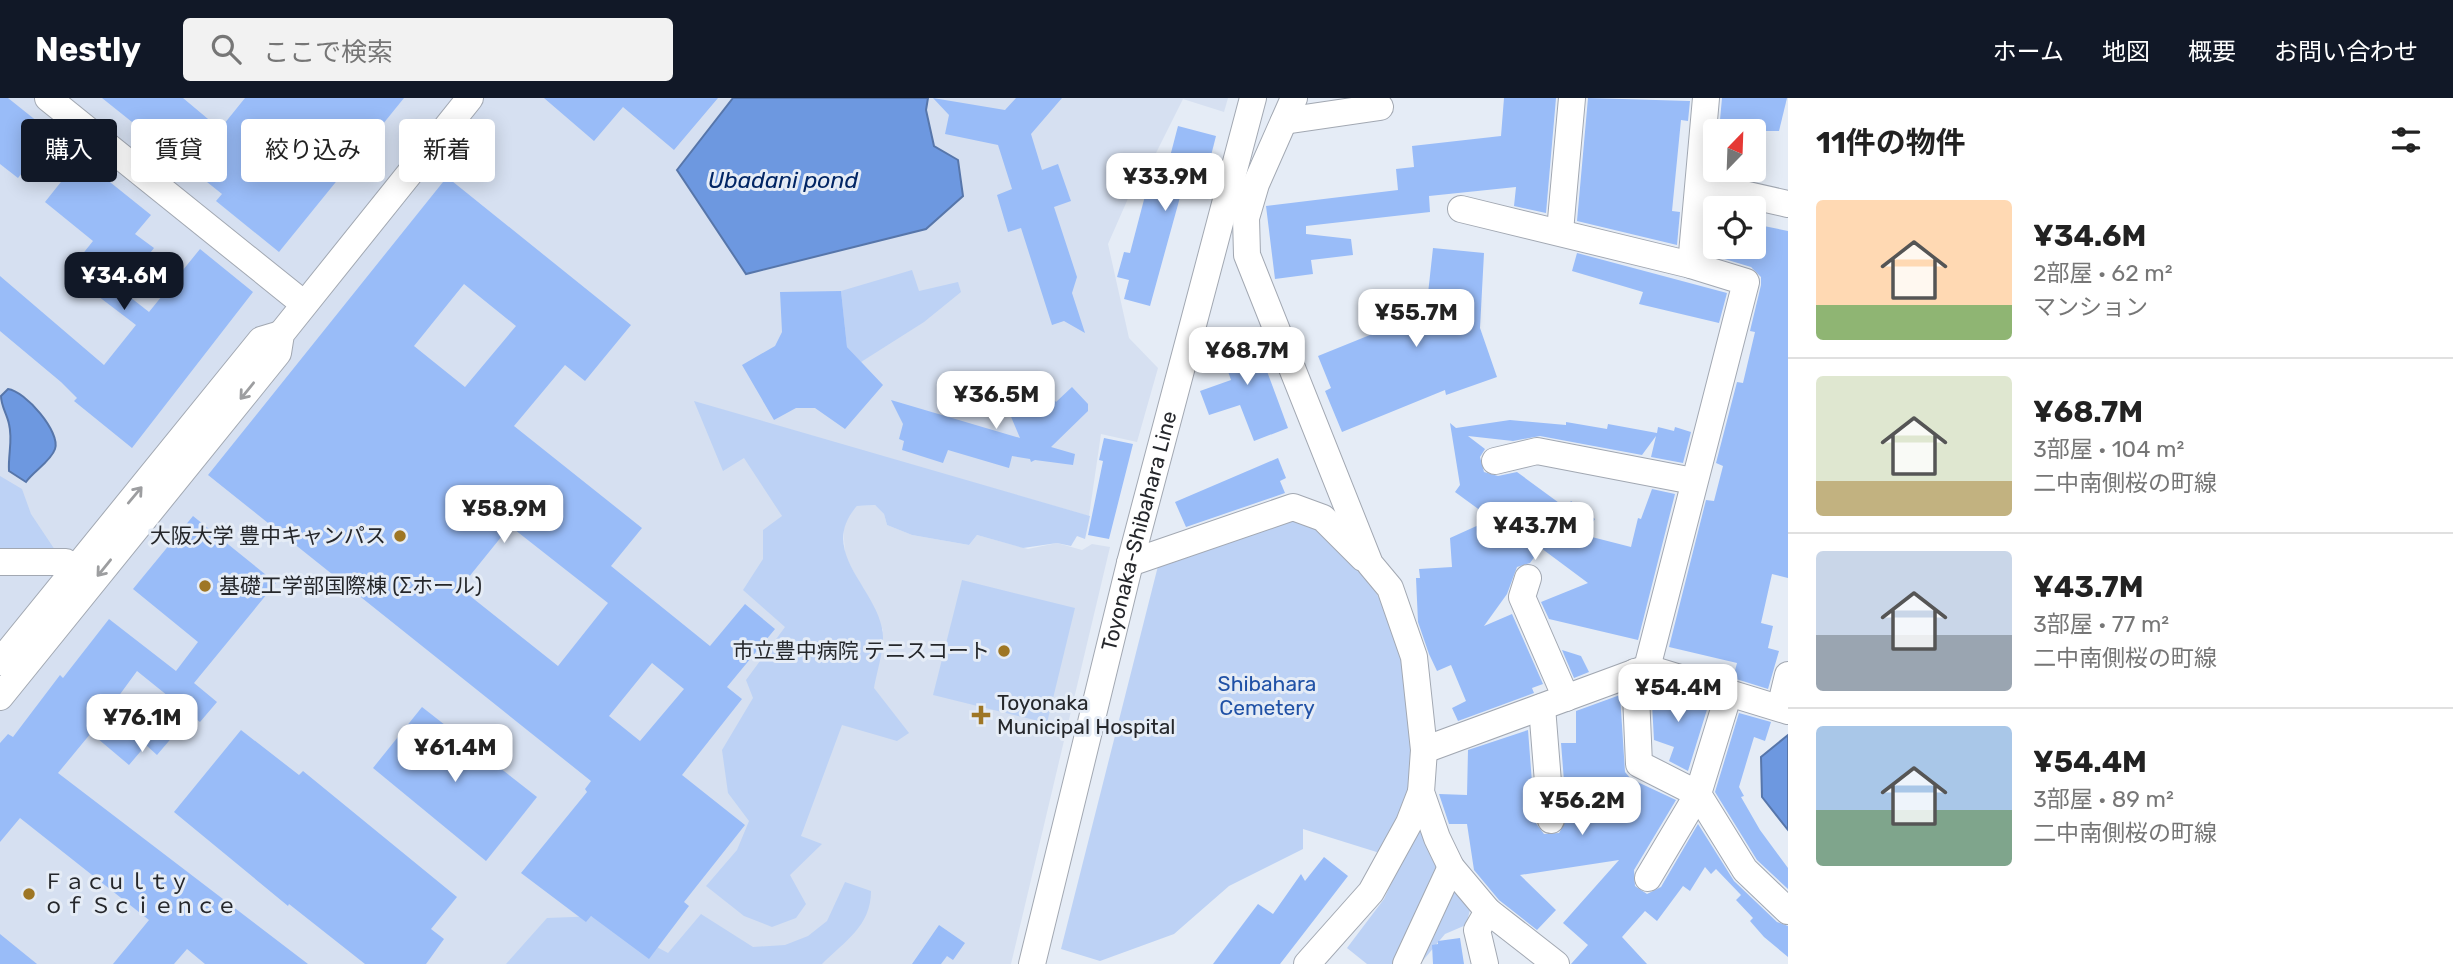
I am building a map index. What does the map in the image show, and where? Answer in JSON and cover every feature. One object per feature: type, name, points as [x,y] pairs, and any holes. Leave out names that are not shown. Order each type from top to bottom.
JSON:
[{"type":"street","points":[[48,98],[304,304]]},
{"type":"street","points":[[0,697],[278,353],[281,334],[470,98]]},
{"type":"street","name":"Toyonaka-Shibahara Line","points":[[1032,964],[1130,563],[1252,98]]},
{"type":"street","points":[[1560,231],[1572,98]]},
{"type":"street","points":[[1691,265],[1706,98]]},
{"type":"street","points":[[1370,564],[1247,255],[1246,218],[1256,184],[1289,109],[1380,107]]},
{"type":"street","points":[[1699,184],[1788,204]]},
{"type":"street","points":[[1461,209],[1560,231],[1746,282],[1641,670],[1639,764],[1698,794],[1745,870],[1788,911]]},
{"type":"street","points":[[0,662],[261,340],[281,334]]},
{"type":"street","points":[[1495,461],[1537,451],[1693,481]]},
{"type":"street","points":[[1130,563],[1293,507],[1323,519],[1370,564],[1390,588],[1414,657],[1424,750],[1421,792],[1409,823],[1371,892],[1307,964]]},
{"type":"street","points":[[0,562],[66,562],[75,569]]},
{"type":"street","points":[[1528,578],[1522,597],[1554,702],[1551,820]]},
{"type":"street","points":[[1424,750],[1641,670],[1784,709],[1788,675]]},
{"type":"street","points":[[1648,878],[1698,794],[1729,693]]},
{"type":"street","points":[[1421,792],[1451,867],[1488,911],[1556,964]]},
{"type":"street","points":[[1406,964],[1451,867]]},
{"type":"street","points":[[1485,964],[1477,930],[1488,911]]},
{"type":"shaded area","name":"大阪大学 豊中キャンパス","points":[[0,98],[1228,98],[1224,112],[1183,99],[1147,171],[1141,169],[1108,244],[1129,338],[1158,368],[1137,442],[1101,434],[1089,516],[752,419],[782,516],[874,686],[883,630],[845,555],[843,523],[857,506],[875,505],[884,514],[887,525],[912,535],[969,545],[977,535],[1028,549],[1057,543],[1082,550],[1092,544],[1110,547],[1011,964],[0,964]]},
{"type":"green space","points":[[912,270],[919,291],[958,282],[961,292],[924,322],[861,362],[847,347],[841,291]]},
{"type":"green space","points":[[694,401],[1090,516],[1085,539],[1077,536],[1071,546],[1057,543],[1023,548],[977,535],[969,545],[912,535],[887,525],[884,514],[875,505],[857,506],[847,522],[843,538],[845,553],[877,612],[882,628],[882,650],[874,688],[909,733],[897,741],[842,725],[801,836],[822,844],[790,875],[806,904],[796,918],[772,927],[744,916],[706,886],[737,850],[749,821],[728,793],[722,750],[753,698],[746,680],[785,627],[743,590],[763,559],[763,530],[782,516],[744,458],[723,471]]},
{"type":"green space","points":[[0,476],[22,489],[31,514],[55,550],[0,554]]},
{"type":"green space","name":"Shibahara Cemetery","points":[[1296,516],[1329,539],[1348,557],[1373,588],[1384,607],[1401,658],[1411,715],[1413,769],[1406,806],[1383,854],[1303,829],[1303,849],[1229,886],[1174,934],[1100,961],[1061,949],[1158,566]]},
{"type":"green space","name":"市立豊中病院 テニスコート","points":[[962,580],[1075,608],[1047,723],[933,695]]},
{"type":"green space","points":[[1417,827],[1470,910],[1466,925],[1445,934],[1420,964],[1367,964],[1347,948],[1384,899]]},
{"type":"green space","points":[[845,882],[871,891],[867,914],[848,940],[822,964],[506,964],[547,918],[599,916],[668,953],[701,914],[753,947],[785,945],[808,936],[827,921]]},
{"type":"water","name":"Ubadani pond","points":[[733,98],[928,98],[926,110],[934,146],[958,160],[963,196],[926,229],[746,274],[677,170]]},
{"type":"water","points":[[8,389],[23,397],[40,413],[53,433],[55,442],[50,458],[26,482],[9,471],[10,430],[1,396]]},
{"type":"water","points":[[1788,735],[1788,830],[1762,797],[1761,757]]},
{"type":"building","points":[[0,98],[8,98],[34,119],[21,119],[21,174],[18,178],[0,164]]},
{"type":"building","points":[[102,98],[183,98],[208,119],[131,119],[131,121]]},
{"type":"building","points":[[245,98],[404,98],[385,121],[385,119],[241,119],[241,182],[336,182],[279,252],[216,201],[222,194],[207,182],[227,182],[227,120]]},
{"type":"building","points":[[544,98],[718,98],[674,150],[623,107],[594,141]]},
{"type":"building","points":[[933,98],[1005,110],[1016,98],[1062,98],[1031,134],[1042,170],[1058,164],[1071,201],[1054,207],[1077,277],[1072,293],[1085,333],[1064,321],[1052,325],[1021,228],[1008,232],[997,195],[1012,189],[998,145],[945,134],[949,115]]},
{"type":"building","points":[[1504,98],[1556,98],[1546,213],[1514,206],[1516,187],[1429,196],[1430,212],[1306,226],[1306,234],[1351,239],[1353,255],[1311,260],[1313,274],[1275,279],[1266,206],[1398,190],[1396,169],[1414,167],[1412,146],[1501,136]]},
{"type":"building","points":[[1588,98],[1690,101],[1688,121],[1681,120],[1672,211],[1680,212],[1677,245],[1577,221]]},
{"type":"building","points":[[1722,98],[1787,98],[1779,131],[1766,131],[1766,119],[1720,119]]},
{"type":"building","points":[[1178,126],[1216,136],[1201,195],[1182,190],[1150,306],[1124,299],[1129,280],[1117,277],[1124,252],[1130,253],[1146,192],[1160,195]]},
{"type":"building","points":[[61,182],[110,182],[151,215],[135,234],[154,248],[121,290],[149,312],[200,249],[253,292],[132,448],[74,401],[77,398],[61,382],[0,331],[0,276],[104,365],[136,325],[90,290],[87,294],[65,276],[93,241],[45,202]]},
{"type":"building","points":[[443,182],[453,182],[631,325],[585,381],[565,365],[514,426],[642,528],[611,566],[710,646],[745,604],[775,629],[727,687],[742,699],[682,775],[745,825],[684,902],[689,906],[649,959],[591,916],[586,922],[521,873],[587,792],[585,789],[591,781],[208,475]],"holes":[[[464,284],[516,326],[465,387],[414,346]],[[510,526],[608,603],[558,666],[460,588]],[[652,663],[684,689],[640,741],[609,716]]]},
{"type":"building","points":[[1766,226],[1788,231],[1788,578],[1772,574],[1761,623],[1773,626],[1768,648],[1779,651],[1768,689],[1733,678],[1737,663],[1669,647],[1706,500],[1714,501],[1723,466],[1716,463],[1737,382],[1743,383],[1755,332],[1750,331],[1761,277],[1751,267],[1725,259],[1766,259]]},
{"type":"building","points":[[1433,248],[1484,253],[1480,328],[1497,377],[1446,395],[1445,390],[1342,432],[1325,391],[1331,388],[1318,356],[1407,320],[1425,321]]},
{"type":"building","points":[[1577,253],[1727,293],[1719,323],[1639,304],[1643,292],[1572,271]]},
{"type":"building","points":[[841,291],[847,347],[883,385],[845,429],[815,408],[796,408],[774,420],[742,365],[775,346],[782,332],[780,292]]},
{"type":"building","points":[[1251,328],[1288,428],[1254,441],[1240,405],[1209,415],[1200,391],[1231,380],[1217,340]]},
{"type":"building","points":[[1039,384],[1056,402],[1072,387],[1088,404],[1088,411],[1051,447],[1075,454],[1073,465],[1035,460],[1031,462],[1030,459],[1012,456],[1009,468],[948,450],[943,463],[902,450],[904,441],[899,439],[903,424],[891,400],[1020,438],[1009,412]]},
{"type":"building","points":[[1510,420],[1566,425],[1566,422],[1607,429],[1608,424],[1657,433],[1658,427],[1674,431],[1675,427],[1691,432],[1683,463],[1651,457],[1656,436],[1642,455],[1540,436],[1513,441],[1468,436],[1485,449],[1480,457],[1484,472],[1498,476],[1517,472],[1566,508],[1571,501],[1595,519],[1584,535],[1631,547],[1638,518],[1641,519],[1652,489],[1675,494],[1638,640],[1549,619],[1541,602],[1588,583],[1541,548],[1530,563],[1517,567],[1507,594],[1484,626],[1512,614],[1543,684],[1532,688],[1534,693],[1458,721],[1452,708],[1466,701],[1451,665],[1437,671],[1429,654],[1418,622],[1416,578],[1420,578],[1419,569],[1452,567],[1450,538],[1492,519],[1455,492],[1460,485],[1450,423],[1456,428]]},
{"type":"building","points":[[1104,438],[1133,444],[1109,539],[1088,535],[1103,461],[1099,460]]},
{"type":"building","points":[[1278,458],[1286,478],[1280,481],[1285,493],[1186,527],[1175,502]]},
{"type":"building","points":[[193,516],[276,583],[194,683],[217,702],[200,722],[191,715],[157,755],[146,745],[129,765],[91,733],[58,773],[308,964],[205,964],[187,949],[174,964],[113,964],[149,920],[20,818],[0,842],[0,743],[8,734],[13,737],[60,675],[63,678],[109,619],[176,671],[198,642],[133,589]],"holes":[[[137,671],[168,696],[136,735],[107,712]]]},
{"type":"building","points":[[1562,650],[1581,656],[1589,672],[1574,678]]},
{"type":"building","points":[[1651,686],[1709,703],[1688,771],[1669,761],[1674,747],[1654,740]]},
{"type":"building","points":[[1620,695],[1625,772],[1631,779],[1676,800],[1634,870],[1635,886],[1647,894],[1661,887],[1698,824],[1734,881],[1777,922],[1788,926],[1788,957],[1750,921],[1753,918],[1736,900],[1741,895],[1716,869],[1711,874],[1705,867],[1690,891],[1683,886],[1657,921],[1645,911],[1622,937],[1647,964],[1571,964],[1588,945],[1563,923],[1619,860],[1520,875],[1556,910],[1537,930],[1499,900],[1474,870],[1467,824],[1449,824],[1439,794],[1467,795],[1468,750],[1528,730],[1535,822],[1544,834],[1559,833],[1567,819],[1561,743],[1576,743],[1576,711]]},
{"type":"building","points":[[422,707],[537,797],[486,861],[373,768]]},
{"type":"building","points":[[1739,713],[1771,722],[1765,741],[1754,737],[1739,787],[1744,796],[1741,797],[1760,830],[1788,868],[1788,889],[1757,860],[1715,792]]},
{"type":"building","points":[[241,730],[299,775],[303,771],[457,897],[431,929],[444,939],[426,964],[365,964],[289,904],[288,906],[174,812]]},
{"type":"building","points":[[1324,857],[1348,876],[1280,964],[1213,964],[1258,904],[1273,914],[1301,874],[1305,881]]},
{"type":"building","points":[[939,925],[965,943],[953,960],[947,956],[941,964],[912,964]]},
{"type":"building","points":[[0,934],[37,964],[0,964]]},
{"type":"building","points":[[1460,938],[1464,964],[1433,964],[1432,945],[1438,944],[1438,941]]},
{"type":"place","name":"大阪大学 豊中キャンパス","points":[[400,536]]},
{"type":"place","name":"基礎工学部国際棟 (Σホール)","points":[[205,586]]},
{"type":"place","name":"市立豊中病院 テニスコート","points":[[1004,651]]},
{"type":"place","name":"Toyonaka Municipal Hospital","points":[[981,715]]},
{"type":"place","name":"Ｆａｃｕｌｔｙ ｏｆ Ｓｃｉｅｎｃｅ","points":[[29,894]]}]
